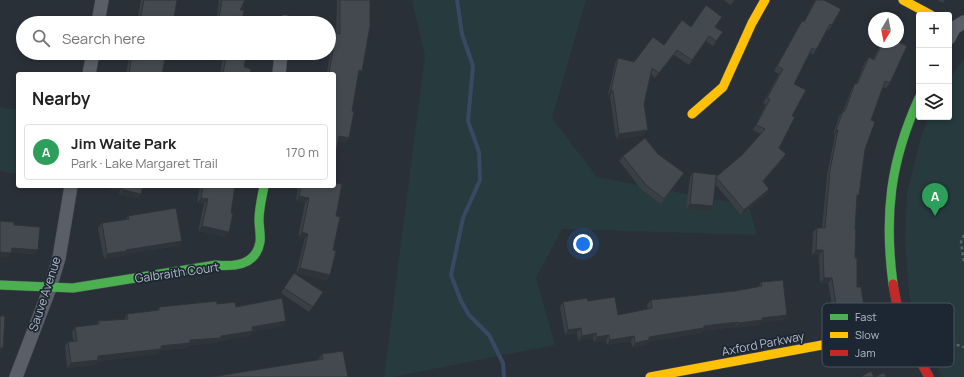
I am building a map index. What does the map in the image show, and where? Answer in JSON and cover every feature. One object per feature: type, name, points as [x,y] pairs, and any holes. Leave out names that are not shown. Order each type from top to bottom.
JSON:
[{"type":"street","points":[[99,16],[102,0]]},
{"type":"street","points":[[692,114],[723,87],[752,23],[765,0]]},
{"type":"street","points":[[903,0],[925,12]]},
{"type":"street","points":[[89,72],[92,60]]},
{"type":"street","points":[[279,72],[280,60]]},
{"type":"street","points":[[897,303],[889,258],[888,222],[890,186],[910,115],[916,104]]},
{"type":"street","name":"Sauve Avenue","points":[[16,377],[50,288],[59,258],[71,188]]},
{"type":"street","name":"Galbraith Court","points":[[0,285],[73,288],[216,265],[235,267],[250,260],[258,253],[260,242],[259,220],[264,188]]},
{"type":"street","name":"Axford Parkway","points":[[650,377],[675,375],[822,346]]},
{"type":"street","points":[[924,367],[929,377]]},
{"type":"path","points":[[964,235],[961,242],[964,263]]},
{"type":"path","points":[[954,345],[964,348]]},
{"type":"green space","points":[[412,0],[586,0],[552,118],[597,177],[749,206],[757,235],[562,229],[536,278],[555,345],[392,377],[384,377],[425,56]]},
{"type":"green space","points":[[964,59],[964,377],[942,377],[937,367],[954,367],[954,303],[911,303],[909,294],[905,240],[907,193],[922,134],[928,120],[952,120],[952,75]]},
{"type":"green space","points":[[0,107],[16,110],[16,174],[0,171]]},
{"type":"building","points":[[144,0],[177,0],[174,16],[141,16]]},
{"type":"building","points":[[222,0],[245,0],[240,10],[244,10],[243,16],[219,16]]},
{"type":"building","points":[[340,0],[370,0],[370,26],[362,71],[359,70],[349,138],[339,136],[336,152],[336,72],[329,72],[331,60],[336,60],[336,33],[340,34]]},
{"type":"building","points":[[816,0],[824,0],[841,9],[832,25],[830,24],[816,50],[812,48],[794,84],[806,90],[792,116],[795,117],[779,148],[786,154],[763,181],[769,189],[744,210],[716,177],[742,155],[765,129],[756,125],[770,99],[767,98],[783,69],[777,66],[802,21],[804,22]]},
{"type":"building","points":[[706,5],[722,17],[715,27],[723,32],[716,41],[709,36],[692,60],[677,50],[659,73],[652,68],[644,104],[648,130],[619,134],[613,91],[611,90],[618,58],[634,62],[653,37],[664,45],[682,20],[691,27]]},
{"type":"building","points":[[904,45],[907,46],[890,83],[885,81],[871,120],[875,122],[865,149],[859,195],[857,195],[855,258],[857,258],[857,287],[861,287],[863,303],[836,303],[832,278],[824,278],[823,250],[816,250],[817,228],[825,228],[830,170],[838,130],[836,130],[843,111],[845,111],[855,83],[857,84],[869,57],[874,60],[880,48],[904,48]]},
{"type":"building","points":[[131,60],[165,60],[162,72],[129,72]]},
{"type":"building","points":[[225,60],[246,60],[244,67],[251,69],[250,72],[223,72]]},
{"type":"building","points":[[645,138],[658,154],[684,173],[664,199],[646,185],[623,156]]},
{"type":"building","points":[[693,172],[717,175],[713,206],[690,204]]},
{"type":"building","points":[[336,183],[342,184],[336,216],[340,217],[333,250],[336,251],[330,275],[300,268],[308,234],[302,232],[309,198],[299,196],[301,188],[336,188]]},
{"type":"building","points":[[123,188],[142,188],[141,194],[123,190]]},
{"type":"building","points":[[203,188],[235,188],[231,213],[233,214],[229,232],[202,226],[208,199],[201,198]]},
{"type":"building","points":[[176,208],[182,241],[107,254],[102,223],[129,219],[128,216]]},
{"type":"building","points":[[0,221],[14,222],[14,225],[40,227],[38,250],[12,248],[11,253],[0,252]]},
{"type":"building","points":[[294,273],[323,292],[313,307],[284,288]]},
{"type":"building","points":[[783,280],[787,315],[762,318],[763,320],[704,326],[704,328],[649,337],[649,340],[635,343],[634,336],[610,340],[609,335],[597,337],[596,333],[582,336],[581,328],[568,330],[563,302],[587,298],[588,301],[615,297],[618,315],[652,308],[651,300],[735,291],[762,286],[761,282]]},
{"type":"building","points":[[282,298],[286,321],[252,327],[253,331],[221,336],[221,338],[190,340],[190,343],[161,346],[161,349],[98,356],[98,360],[71,363],[68,342],[77,341],[75,327],[99,324],[98,321],[128,319],[127,314],[159,310],[159,307],[217,301],[217,304],[235,302],[236,307]]},
{"type":"building","points":[[0,316],[5,316],[3,348],[0,348]]},
{"type":"building","points":[[343,351],[348,377],[211,377],[323,359],[322,354]]},
{"type":"building","points":[[871,371],[874,377],[862,376]]},
{"type":"building","points":[[884,373],[886,377],[874,377]]},
{"type":"waterway","points":[[457,0],[462,34],[473,66],[468,121],[479,152],[480,180],[463,218],[451,275],[461,301],[469,315],[489,335],[503,363],[504,377]]},
{"type":"traffic: fast","points":[[893,284],[889,235],[892,189],[901,144],[916,105]]},
{"type":"traffic: fast","points":[[0,285],[73,288],[216,265],[237,265],[244,263],[254,256],[258,250],[260,242],[259,216],[264,188]]},
{"type":"traffic: slow","points":[[692,114],[723,87],[752,23],[765,0]]},
{"type":"traffic: slow","points":[[903,0],[925,12]]},
{"type":"traffic: slow","points":[[650,377],[822,345]]},
{"type":"traffic: jam","points":[[893,284],[897,303]]},
{"type":"traffic: jam","points":[[924,367],[929,377]]},
{"type":"place","name":"Jim Waite Park","points":[[935,216]]}]
